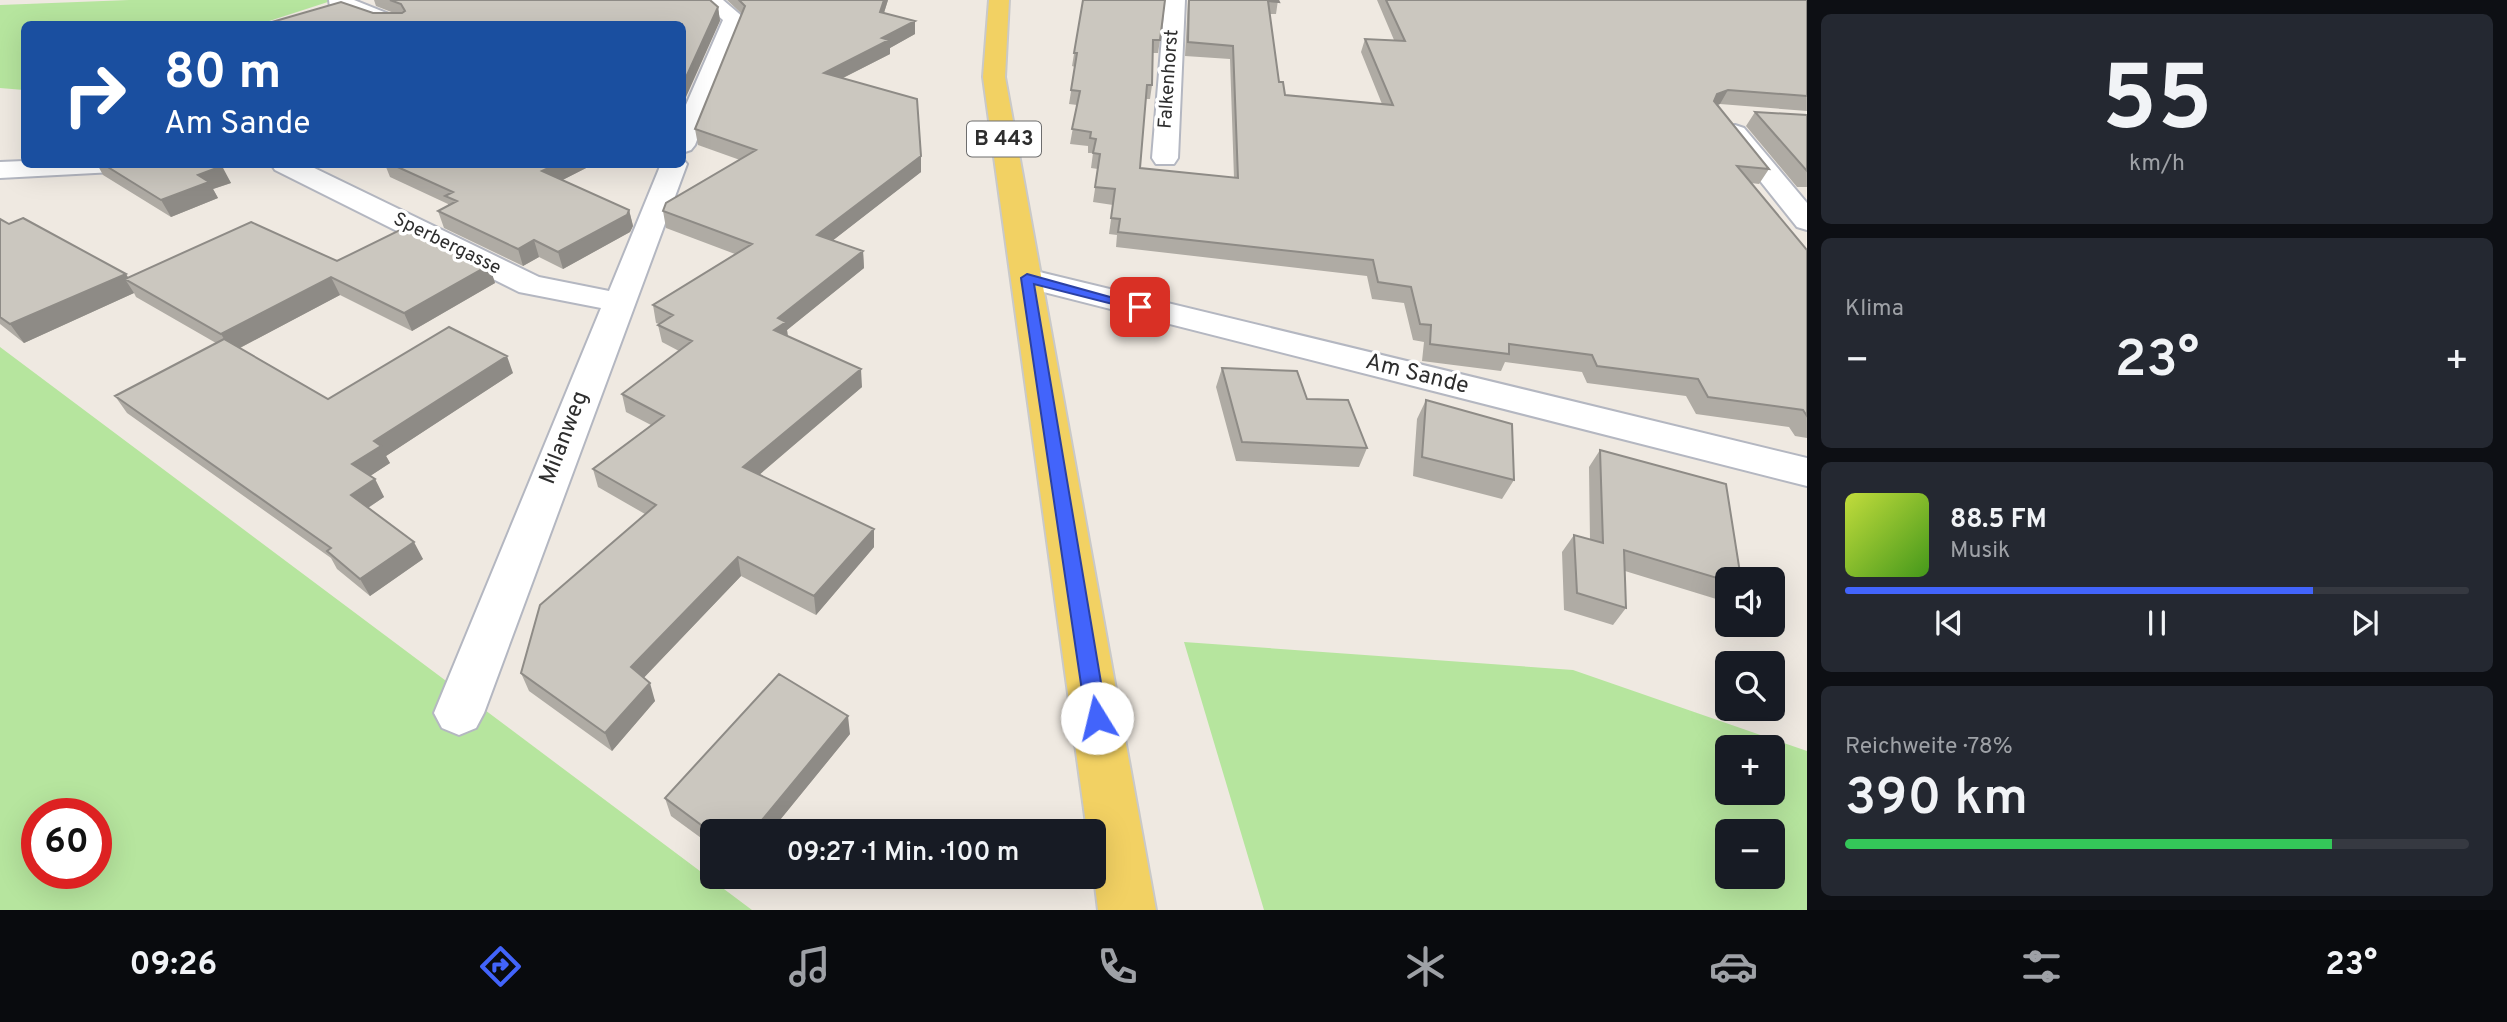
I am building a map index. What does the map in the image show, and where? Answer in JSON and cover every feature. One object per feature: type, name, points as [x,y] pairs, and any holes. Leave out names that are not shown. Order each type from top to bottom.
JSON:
[{"type":"main road","name":"B 443","points":[[999,0],[994,77],[1127,910]]},
{"type":"street","points":[[686,135],[734,18],[710,0]]},
{"type":"street","name":"Falkenhorst","points":[[1165,158],[1175,0]]},
{"type":"street","points":[[315,10],[341,2],[389,21]]},
{"type":"street","points":[[1757,117],[1720,114],[1807,221]]},
{"type":"street","points":[[0,170],[30,168]]},
{"type":"street","name":"Sperbergasse","points":[[292,168],[530,285],[618,302]]},
{"type":"street","name":"Milanweg","points":[[458,713],[672,168]]},
{"type":"street","name":"Am Sande","points":[[1027,278],[1807,472]]},
{"type":"green space","points":[[129,0],[334,0],[269,21],[21,21],[21,90],[0,88],[0,5]]},
{"type":"green space","points":[[0,347],[700,871],[700,889],[724,889],[752,910],[0,910]]},
{"type":"green space","points":[[1184,642],[1573,670],[1761,735],[1715,735],[1715,805],[1785,805],[1785,743],[1807,751],[1807,910],[1264,910]]},
{"type":"building","points":[[390,0],[710,0],[718,7],[686,77],[686,21],[275,21],[341,2],[373,13],[402,13],[405,11],[401,4]]},
{"type":"building","points":[[739,0],[884,0],[880,12],[915,21],[882,38],[889,40],[824,73],[917,99],[921,156],[817,235],[863,251],[778,318],[786,322],[774,330],[861,369],[743,467],[874,529],[814,596],[738,557],[631,667],[650,683],[605,733],[521,673],[540,605],[656,505],[593,469],[664,416],[622,394],[692,341],[658,325],[673,315],[653,305],[752,244],[663,211],[666,203],[756,150],[695,129],[745,6]]},
{"type":"building","points":[[1083,0],[1165,0],[1160,40],[1153,40],[1152,85],[1147,85],[1140,168],[1238,178],[1233,46],[1188,42],[1189,0],[1278,0],[1279,2],[1268,1],[1279,82],[1283,82],[1285,95],[1393,105],[1365,39],[1405,41],[1386,0],[1807,0],[1807,96],[1728,90],[1717,94],[1714,101],[1769,169],[1737,166],[1807,250],[1807,416],[1803,410],[1708,397],[1698,379],[1597,366],[1592,355],[1509,344],[1509,354],[1430,344],[1431,325],[1420,324],[1411,287],[1378,282],[1373,260],[1118,232],[1120,219],[1111,218],[1115,189],[1095,187],[1100,154],[1093,153],[1096,139],[1090,138],[1091,132],[1072,129],[1080,91],[1071,90]]},
{"type":"building","points":[[1755,112],[1807,115],[1807,171]]},
{"type":"building","points":[[109,168],[217,168],[198,175],[209,182],[161,200]]},
{"type":"building","points":[[400,168],[548,168],[542,171],[629,210],[627,215],[558,252],[534,240],[518,249],[438,211],[457,201],[445,196],[453,192]]},
{"type":"building","points":[[23,218],[126,274],[10,324],[0,317],[0,219],[9,224]]},
{"type":"building","points":[[251,222],[337,261],[408,226],[489,265],[404,313],[331,277],[221,334],[125,279]]},
{"type":"building","points":[[449,327],[507,356],[374,441],[381,446],[352,464],[375,479],[351,495],[414,542],[360,579],[327,551],[331,548],[115,396],[224,339],[328,399]]},
{"type":"building","points":[[1222,368],[1297,371],[1307,399],[1348,400],[1367,448],[1242,442]]},
{"type":"building","points":[[1426,400],[1512,424],[1514,480],[1422,457]]},
{"type":"building","points":[[1600,450],[1726,484],[1739,567],[1715,567],[1715,577],[1624,550],[1626,608],[1577,593],[1574,535],[1603,543]]},
{"type":"building","points":[[779,674],[848,716],[763,819],[700,819],[700,824],[665,798]]},
{"type":"route","points":[[1097,718],[1027,278],[1140,307]]}]
